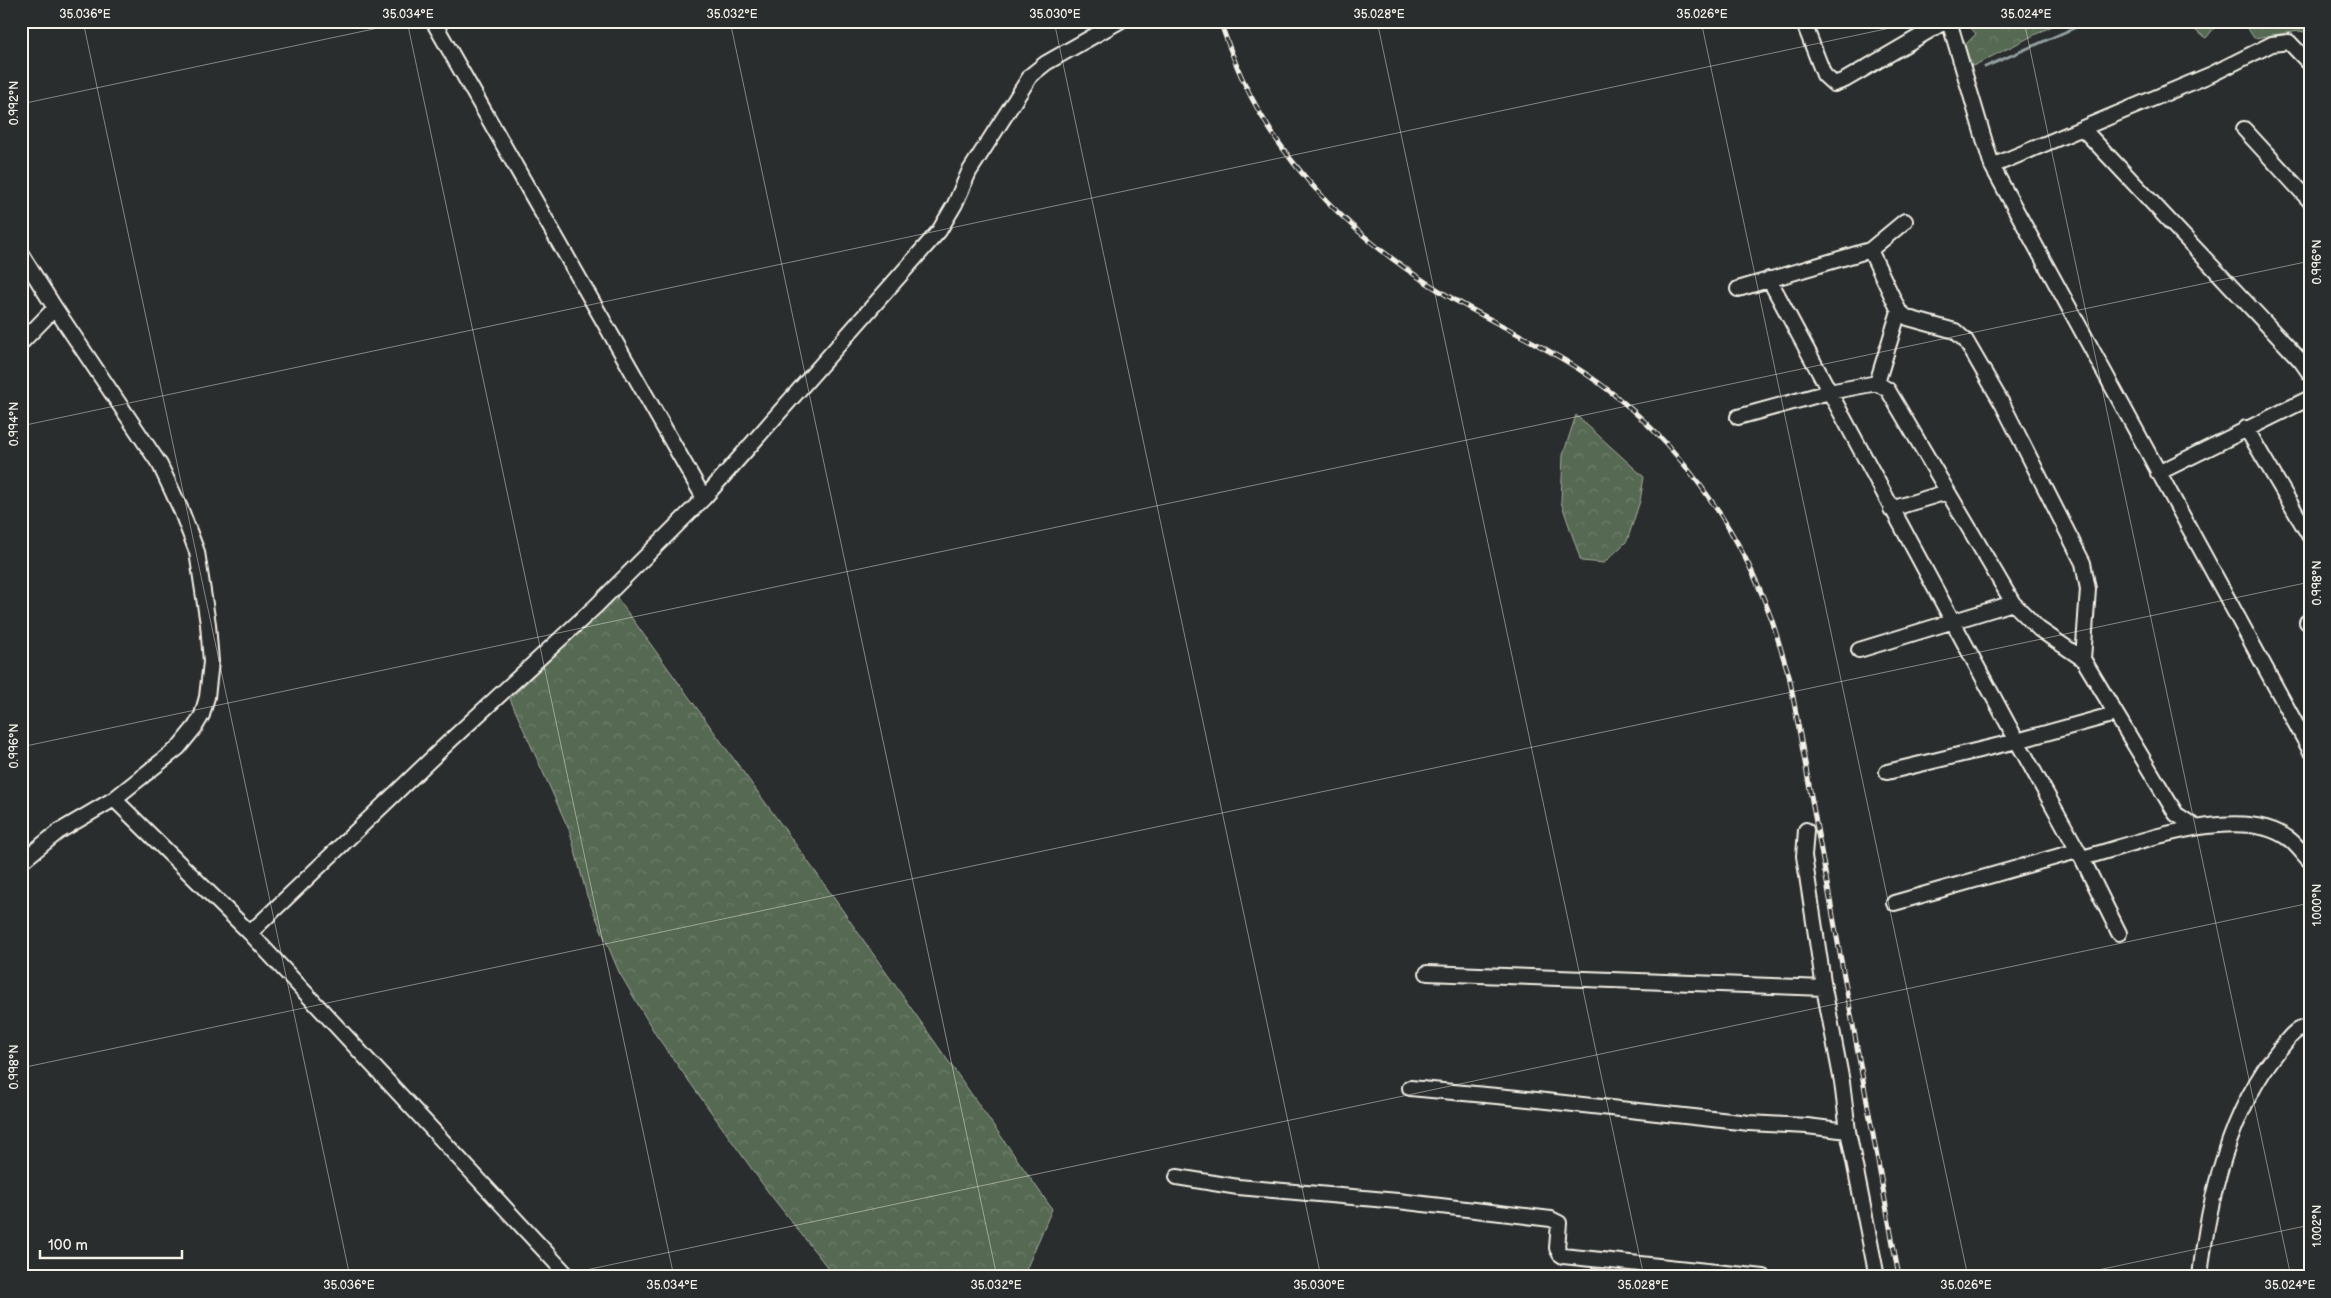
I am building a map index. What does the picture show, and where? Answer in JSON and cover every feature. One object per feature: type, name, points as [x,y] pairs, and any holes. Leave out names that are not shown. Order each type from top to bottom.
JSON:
[{"type":"street","points":[[433,21],[704,498]]},
{"type":"street","points":[[250,933],[452,739],[596,606],[704,498],[939,231],[955,204],[969,172],[1031,75],[1046,63],[1120,21]]},
{"type":"street","points":[[1804,21],[1824,75],[1834,84],[1845,80],[1946,21]]},
{"type":"street","points":[[1949,21],[1992,166],[2310,750]]},
{"type":"street","points":[[1992,166],[2212,74],[2281,42],[2288,42],[2310,64]]},
{"type":"street","points":[[2083,129],[2301,361],[2310,374]]},
{"type":"street","points":[[2244,129],[2310,200]]},
{"type":"street","points":[[1738,289],[1870,250],[1905,221]]},
{"type":"street","points":[[1870,250],[1899,311],[1908,318],[1955,332],[1966,341],[2003,405],[2083,563],[2088,589],[2083,660]]},
{"type":"street","points":[[21,254],[160,465],[197,552],[208,624],[211,662],[207,697],[195,727],[178,748],[114,799],[58,832],[21,862]]},
{"type":"street","points":[[1769,279],[1952,623],[2080,854],[2119,933]]},
{"type":"street","points":[[21,343],[55,308]]},
{"type":"street","points":[[1877,383],[1899,311]]},
{"type":"street","points":[[1738,417],[1829,392],[1877,383],[1892,394],[1947,492],[2013,603],[2038,629],[2083,660],[2176,814],[2194,826]]},
{"type":"street","points":[[2158,473],[2310,398]]},
{"type":"street","points":[[2246,428],[2310,537]]},
{"type":"street","points":[[1891,509],[1947,492]]},
{"type":"street","points":[[1859,650],[2013,603]]},
{"type":"street","points":[[1887,772],[2017,742],[2115,714]]},
{"type":"street","points":[[114,799],[250,933],[569,1277]]},
{"type":"street","points":[[1894,903],[2194,826],[2238,824],[2264,827],[2288,839],[2307,853]]},
{"type":"street","points":[[1806,830],[1804,856],[1824,988],[1842,1082],[1848,1131],[1877,1277]]},
{"type":"street","points":[[1427,973],[1824,988]]},
{"type":"street","points":[[2200,1277],[2210,1207],[2225,1158],[2248,1095],[2265,1068],[2294,1032],[2310,1027]]},
{"type":"street","points":[[1410,1088],[1749,1123],[1807,1126],[1848,1131]]},
{"type":"street","points":[[1177,1177],[1238,1188],[1398,1201],[1551,1220],[1559,1223],[1557,1248],[1563,1256],[1764,1277]]},
{"type":"green space","points":[[1965,21],[2062,21],[1973,66],[1966,64],[1961,49],[1976,34]]},
{"type":"green space","points":[[2182,21],[2220,21],[2206,38]]},
{"type":"green space","points":[[2243,21],[2310,21],[2310,33],[2299,31],[2254,38]]},
{"type":"green space","points":[[1576,415],[1644,477],[1640,501],[1627,541],[1604,563],[1581,561],[1561,502],[1563,455]]},
{"type":"green space","points":[[615,595],[817,874],[1052,1209],[1023,1277],[835,1277],[769,1193],[656,1035],[619,972],[587,896],[570,832],[510,699]]},
{"type":"waterway","points":[[1985,67],[2090,21]]},
{"type":"railway","points":[[1220,21],[1240,73],[1260,113],[1302,173],[1327,201],[1382,251],[1412,273],[1462,304],[1561,358],[1599,383],[1627,406],[1654,430],[1678,457],[1701,486],[1740,548],[1770,615],[1789,675],[1899,1277]]}]
